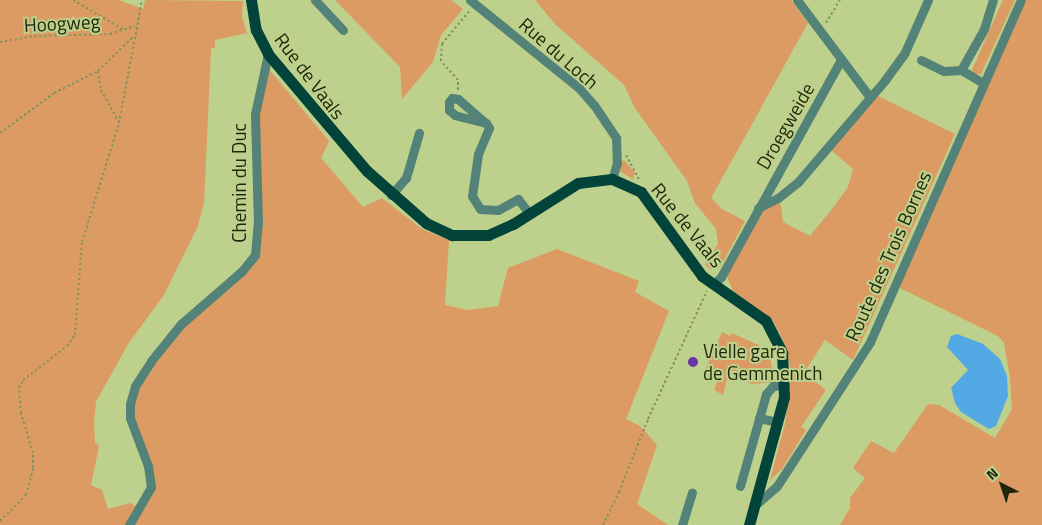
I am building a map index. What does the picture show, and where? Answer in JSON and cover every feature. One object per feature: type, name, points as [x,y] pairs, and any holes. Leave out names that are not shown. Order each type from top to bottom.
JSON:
[{"type":"main road","name":"Rue de Vaals","points":[[251,0],[256,30],[268,54],[332,133],[391,195],[426,223],[466,237],[502,230],[578,183],[612,179],[641,192],[696,269],[766,321],[782,353],[785,384],[778,422],[749,525]]},
{"type":"street","points":[[315,0],[343,30]]},
{"type":"street","points":[[797,0],[840,61],[869,96]]},
{"type":"street","name":"Droegweide","points":[[758,208],[778,198],[798,182],[869,96],[898,65],[928,0]]},
{"type":"street","points":[[961,70],[984,28],[993,0]]},
{"type":"street","name":"Route des Trois Bornes","points":[[754,506],[777,486],[870,342],[1021,0]]},
{"type":"street","name":"Rue du Loch","points":[[472,2],[579,88],[616,140]]},
{"type":"street","name":"Chemin du Duc","points":[[129,525],[150,487],[148,466],[130,418],[130,404],[135,386],[176,330],[242,271],[255,255],[258,223],[255,114],[268,54]]},
{"type":"street","points":[[921,60],[944,71],[961,70],[983,83]]},
{"type":"street","name":"Droegweide","points":[[714,284],[721,277],[840,61]]},
{"type":"street","points":[[486,123],[449,110],[448,102],[456,97],[486,123],[489,131],[478,154],[472,196],[480,209],[498,210],[518,199],[529,213]]},
{"type":"street","points":[[391,195],[406,178],[420,133]]},
{"type":"street","points":[[612,179],[617,163],[616,140]]},
{"type":"street","points":[[740,486],[766,394],[773,386],[785,384]]},
{"type":"street","points":[[760,418],[778,422]]},
{"type":"street","points":[[682,525],[692,492]]},
{"type":"path","points":[[73,0],[126,30]]},
{"type":"path","points":[[0,521],[26,495],[33,468],[33,453],[21,413],[19,388],[23,380],[67,346],[75,335],[82,242],[119,123],[132,68],[133,37],[142,0]]},
{"type":"path","points":[[819,30],[840,0]]},
{"type":"path","points":[[456,97],[460,86],[458,80],[443,66],[442,44],[472,2]]},
{"type":"path","name":"Hoogweg","points":[[0,42],[34,36],[110,34],[135,26]]},
{"type":"path","points":[[0,133],[54,93],[98,71],[133,37]]},
{"type":"path","points":[[98,71],[101,90],[119,123]]},
{"type":"path","points":[[616,140],[638,174],[641,192]]},
{"type":"path","points":[[603,525],[705,294],[714,284]]},
{"type":"shaded area","points":[[0,0],[119,0],[143,9],[145,0],[243,1],[242,17],[247,33],[215,40],[215,47],[211,49],[204,204],[197,228],[164,295],[128,344],[96,402],[95,442],[99,446],[91,485],[102,490],[108,509],[130,503],[138,507],[127,525],[0,525]]},
{"type":"shaded area","points":[[335,0],[451,0],[463,9],[441,35],[433,62],[402,99],[400,67]]},
{"type":"shaded area","points":[[535,0],[791,0],[808,23],[711,198],[722,209],[745,221],[721,266],[711,269],[705,265],[718,244],[716,229],[695,203],[687,181],[635,108],[624,85],[555,24]]},
{"type":"shaded area","points":[[1003,0],[1015,0],[981,74],[974,74],[972,70]]},
{"type":"shaded area","points":[[1025,0],[1042,0],[1042,525],[840,525],[850,508],[850,498],[865,478],[853,468],[871,441],[894,453],[928,404],[939,405],[995,438],[1012,409],[1010,378],[1004,343],[998,336],[898,287]]},
{"type":"shaded area","points":[[268,68],[329,141],[321,158],[363,207],[382,198],[422,229],[449,240],[445,305],[468,310],[498,306],[508,268],[557,249],[639,281],[635,292],[669,311],[626,419],[640,426],[657,445],[637,504],[668,525],[132,525],[154,486],[133,417],[133,399],[144,376],[184,325],[252,267],[258,257],[261,223],[258,114]]},
{"type":"shaded area","points":[[876,95],[955,134],[853,360],[825,340],[804,373],[826,390],[801,427],[806,430],[782,469],[770,480],[785,424],[791,371],[782,338],[773,321],[733,291],[727,277],[759,213],[780,200],[783,222],[810,236],[848,187],[853,169],[829,148]]},
{"type":"shaded area","points":[[624,160],[635,173],[633,179],[621,172],[620,163]]},
{"type":"shaded area","points":[[722,332],[730,336],[732,333],[769,350],[774,382],[752,384],[737,378],[727,379],[723,395],[714,390],[722,370],[716,370],[713,377],[704,373]]},
{"type":"water","points":[[957,334],[983,344],[1000,359],[1007,376],[1008,396],[996,426],[989,429],[961,412],[955,403],[951,388],[968,370],[947,347],[951,336]]},
{"type":"place","name":"Vielle gare de Gemmenich","points":[[693,362]]}]
